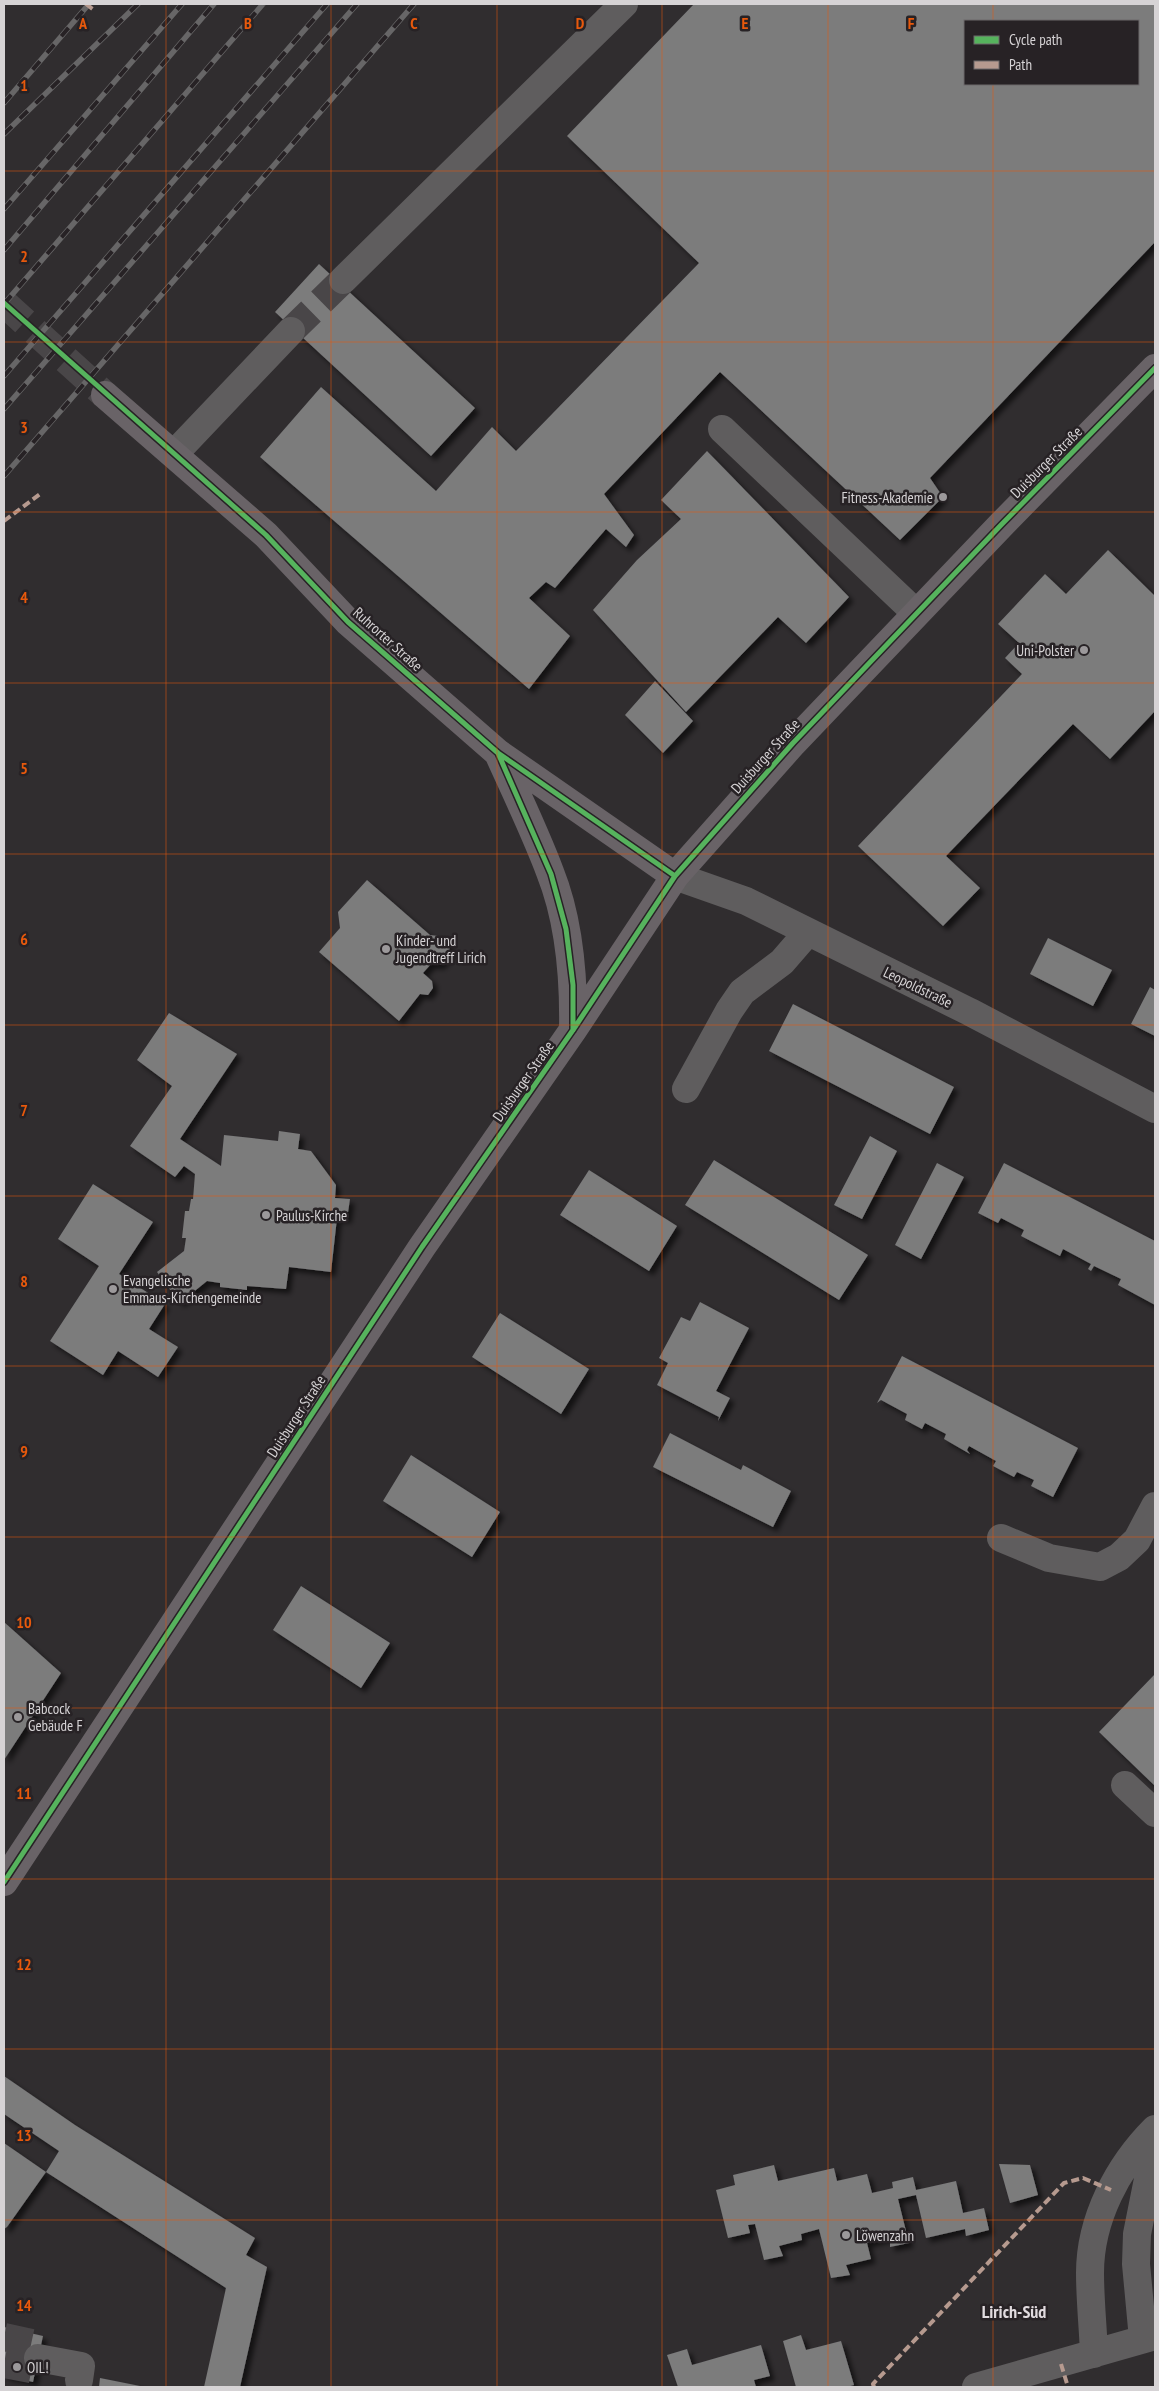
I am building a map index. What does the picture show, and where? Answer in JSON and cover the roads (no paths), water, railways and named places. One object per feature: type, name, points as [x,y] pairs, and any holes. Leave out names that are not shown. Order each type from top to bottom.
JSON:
[{"type":"main road","name":"Duisburger Straße","points":[[4,1882],[422,1247],[573,1030],[675,876],[792,743],[1155,368]]},
{"type":"main road","name":"Ruhrorter Straße","points":[[105,395],[266,535],[348,622],[498,753],[675,876]]},
{"type":"main road","points":[[498,753],[551,874],[566,929],[574,985],[573,1030]]},
{"type":"street","points":[[343,280],[624,4]]},
{"type":"street","points":[[174,454],[291,331]]},
{"type":"street","points":[[722,429],[916,613]]},
{"type":"street","name":"Leopoldstraße","points":[[675,876],[746,901],[970,1012],[1155,1109]]},
{"type":"street","points":[[686,1089],[729,1010],[742,992],[782,962],[808,932]]},
{"type":"street","points":[[1001,1538],[1049,1558],[1100,1567],[1119,1557],[1138,1540],[1155,1506]]},
{"type":"street","points":[[1125,1785],[1155,1814]]},
{"type":"street","points":[[1094,2354],[1090,2271],[1102,2211],[1111,2190],[1131,2155],[1155,2129]]},
{"type":"street","points":[[976,2387],[1149,2338],[1136,2264],[1136,2234],[1155,2144]]},
{"type":"street","points":[[1143,2198],[1155,2229]]},
{"type":"street","points":[[38,2358],[84,2354],[79,2378]]},
{"type":"tunnel","points":[[291,331],[343,280]]},
{"type":"tunnel","points":[[4,303],[105,395]]},
{"type":"tunnel","points":[[4,2337],[41,2345]]},
{"type":"tunnel","points":[[4,2364],[36,2370]]},
{"type":"railway","points":[[4,103],[89,4]]},
{"type":"railway","points":[[4,134],[138,4]]},
{"type":"railway","points":[[4,209],[182,4]]},
{"type":"railway","points":[[4,250],[214,4]]},
{"type":"railway","points":[[4,304],[263,4]]},
{"type":"railway","points":[[4,376],[327,4]]},
{"type":"railway","points":[[4,409],[357,4]]},
{"type":"railway","points":[[4,476],[414,4]]},
{"type":"place","name":"Fitness-Akademie","points":[[943,497]]},
{"type":"place","name":"Uni-Polster","points":[[1084,650]]},
{"type":"place","name":"Kinder- und Jugendtreff Lirich","points":[[386,949]]},
{"type":"place","name":"Paulus-Kirche","points":[[266,1215]]},
{"type":"place","name":"Evangelische Emmaus-Kirchengemeinde","points":[[113,1289]]},
{"type":"place","name":"Babcock Gebäude F","points":[[18,1717]]},
{"type":"place","name":"Löwenzahn","points":[[846,2235]]},
{"type":"place","name":"OIL!","points":[[17,2367]]},
{"type":"district","name":"Lirich-Süd","points":[[1014,2311]]}]
